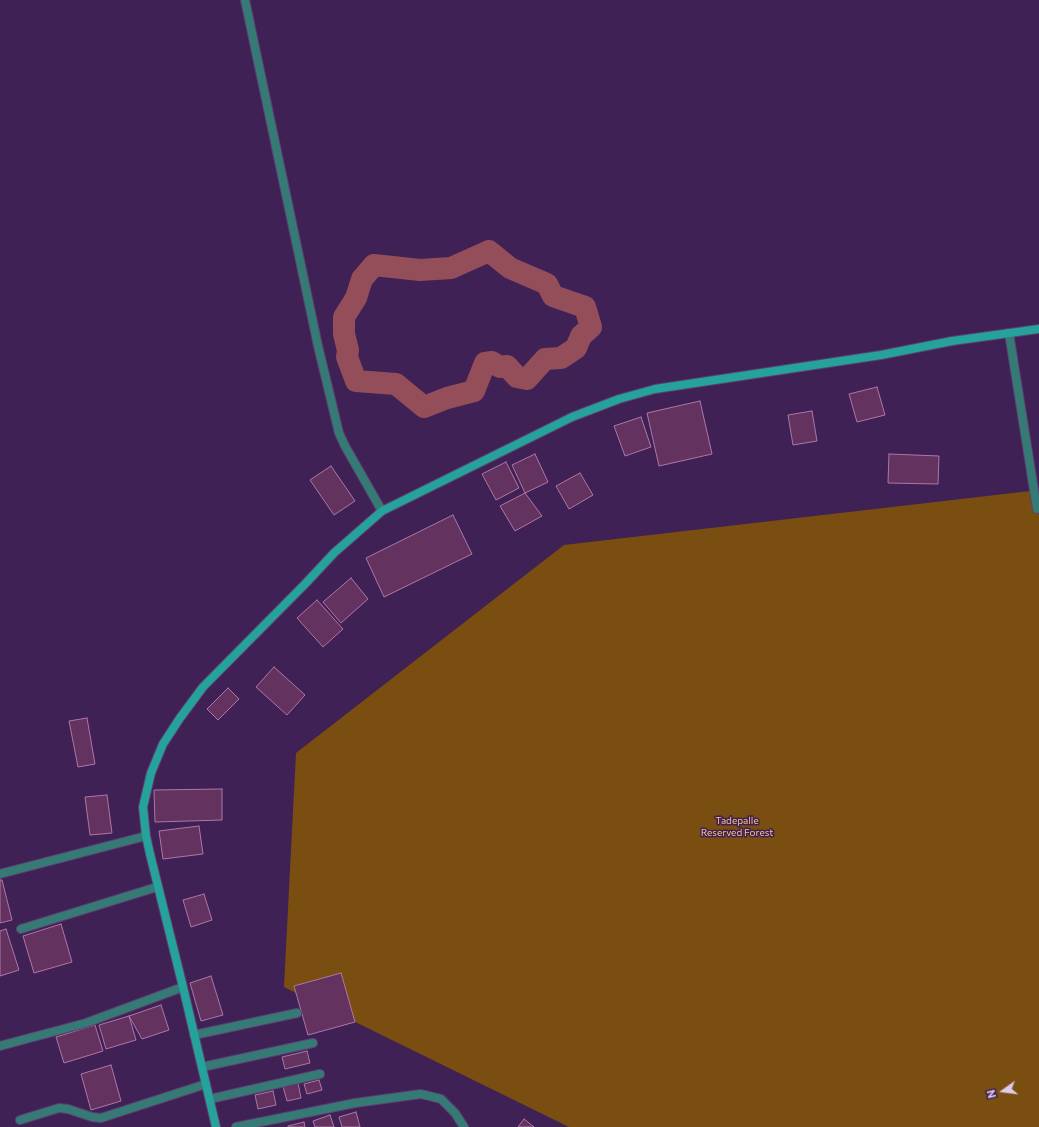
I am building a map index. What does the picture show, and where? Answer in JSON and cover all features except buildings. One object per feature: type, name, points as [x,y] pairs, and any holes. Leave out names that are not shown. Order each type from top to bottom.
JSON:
[{"type":"street","points":[[245,0],[318,346],[339,433],[382,511]]},
{"type":"street","points":[[216,1127],[183,987],[157,887],[146,836],[143,807],[151,773],[163,744],[203,687],[334,553],[382,511],[572,417],[619,399],[655,389],[882,355],[952,341],[1039,329]]},
{"type":"street","points":[[1009,333],[1037,509]]},
{"type":"street","points":[[0,874],[146,836]]},
{"type":"street","points":[[21,929],[157,887]]},
{"type":"street","points":[[0,1046],[86,1023],[183,987]]},
{"type":"street","points":[[194,1035],[297,1013]]},
{"type":"street","points":[[202,1067],[313,1043]]},
{"type":"street","points":[[210,1099],[320,1074]]},
{"type":"street","points":[[20,1120],[59,1108],[101,1118],[206,1084]]},
{"type":"street","points":[[236,1127],[355,1103],[421,1094],[441,1099],[455,1113],[464,1127]]},
{"type":"green space","name":"Tadepalle Reserved Forest","points":[[1039,490],[1039,1127],[569,1127],[284,987],[296,753],[564,545]]},
{"type":"waterway","points":[[489,251],[510,268],[547,284],[553,296],[585,307],[591,327],[581,336],[576,348],[561,358],[545,359],[527,379],[517,377],[507,366],[500,367],[492,362],[485,363],[474,391],[447,398],[424,407],[396,384],[356,381],[347,357],[348,350],[344,334],[344,317],[356,298],[362,279],[374,265],[420,270],[451,268],[489,251]]}]
